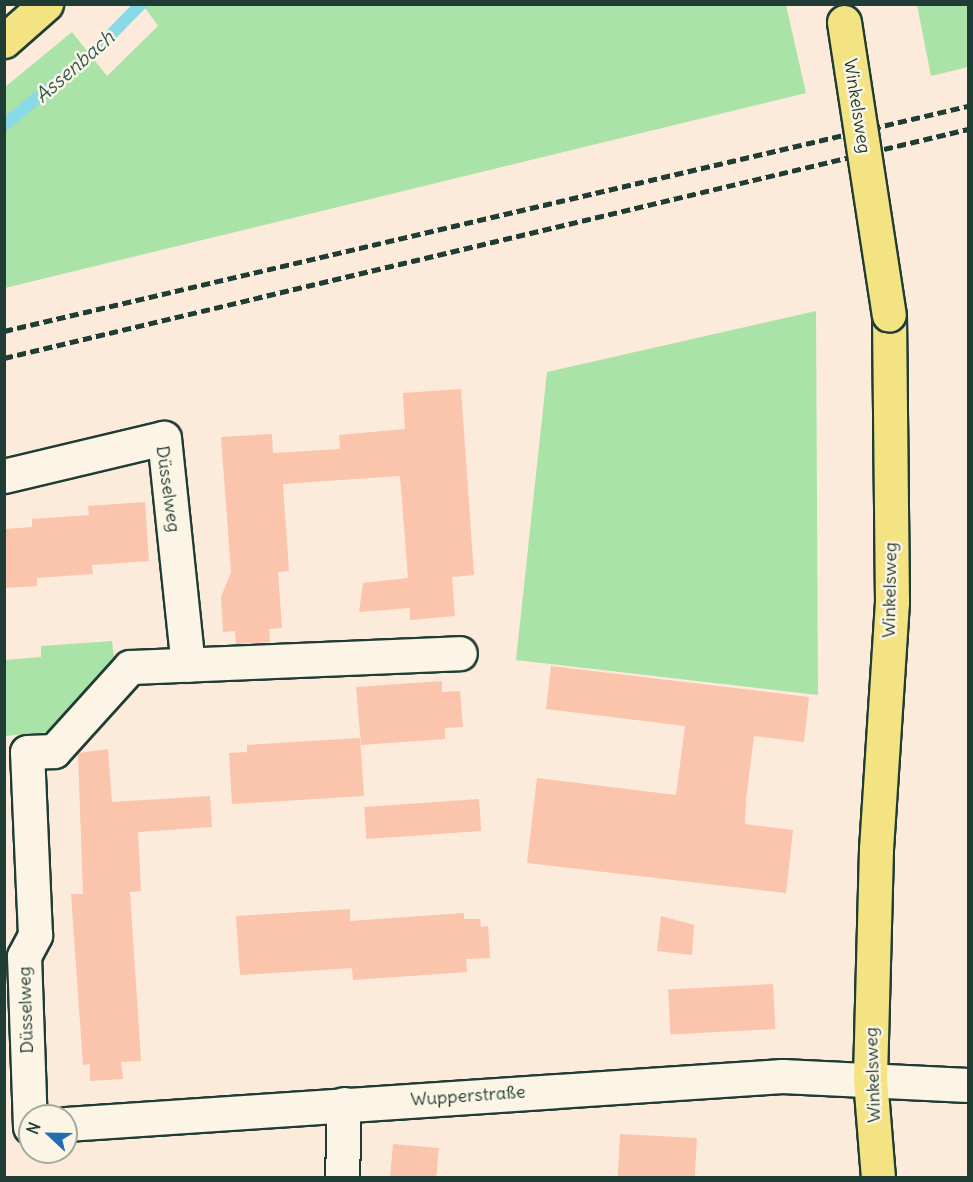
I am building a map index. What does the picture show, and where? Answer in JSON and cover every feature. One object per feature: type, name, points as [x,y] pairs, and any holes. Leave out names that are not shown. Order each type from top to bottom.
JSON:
[{"type":"main road","points":[[4,41],[46,4]]},
{"type":"main road","name":"Winkelsweg","points":[[843,13],[889,315],[892,602],[876,849],[870,1078],[878,1178]]},
{"type":"street","name":"Düsselweg","points":[[4,476],[164,438],[188,664]]},
{"type":"street","name":"Düsselweg","points":[[29,1104],[24,956],[35,935],[16,753],[54,751],[130,667],[460,653]]},
{"type":"street","name":"Wupperstraße","points":[[78,1123],[782,1076],[870,1078],[969,1085]]},
{"type":"street","points":[[342,1178],[344,1104]]},
{"type":"green space","points":[[143,5],[786,5],[806,93],[5,288],[5,87],[72,32],[107,76],[158,26]]},
{"type":"green space","points":[[917,5],[968,5],[968,67],[931,76]]},
{"type":"green space","points":[[816,311],[818,695],[516,660],[547,372]]},
{"type":"green space","points":[[112,641],[114,658],[50,732],[5,736],[5,660],[41,657],[41,646]]},
{"type":"building","points":[[461,389],[474,575],[452,577],[455,616],[410,620],[410,608],[359,612],[363,583],[408,578],[400,476],[326,481],[283,484],[289,571],[278,572],[282,628],[269,629],[270,642],[236,644],[235,631],[223,632],[221,597],[231,572],[221,437],[272,434],[273,453],[340,449],[339,435],[405,429],[403,393]]},
{"type":"building","points":[[145,502],[149,561],[92,565],[93,574],[37,578],[37,586],[4,588],[4,529],[32,527],[32,519],[89,515],[88,506]]},
{"type":"building","points":[[551,666],[809,697],[804,742],[754,736],[746,799],[745,824],[793,830],[786,893],[527,863],[537,778],[676,795],[685,726],[546,709]]},
{"type":"building","points":[[442,681],[442,692],[460,691],[463,727],[445,728],[445,739],[361,745],[356,687]]},
{"type":"building","points":[[360,738],[364,796],[232,804],[229,753],[247,752],[247,745]]},
{"type":"building","points":[[108,749],[112,802],[210,796],[212,827],[138,832],[141,891],[130,892],[141,1061],[121,1062],[123,1079],[90,1081],[90,1064],[83,1065],[71,894],[83,894],[78,753]]},
{"type":"building","points":[[479,799],[481,831],[367,839],[364,807]]},
{"type":"building","points":[[350,909],[350,921],[464,913],[464,919],[480,919],[481,927],[488,926],[490,958],[466,959],[467,972],[353,980],[352,968],[240,975],[236,916]]},
{"type":"building","points":[[661,916],[694,925],[692,955],[657,951]]},
{"type":"building","points":[[773,984],[775,1029],[670,1034],[668,989]]},
{"type":"building","points":[[620,1134],[697,1138],[695,1178],[618,1178]]},
{"type":"building","points":[[393,1144],[439,1148],[436,1178],[390,1178]]},
{"type":"waterway","name":"Assenbach","points":[[4,125],[96,50],[141,4]]},
{"type":"railway","points":[[4,331],[968,106]]},
{"type":"railway","points":[[4,358],[968,129]]}]
